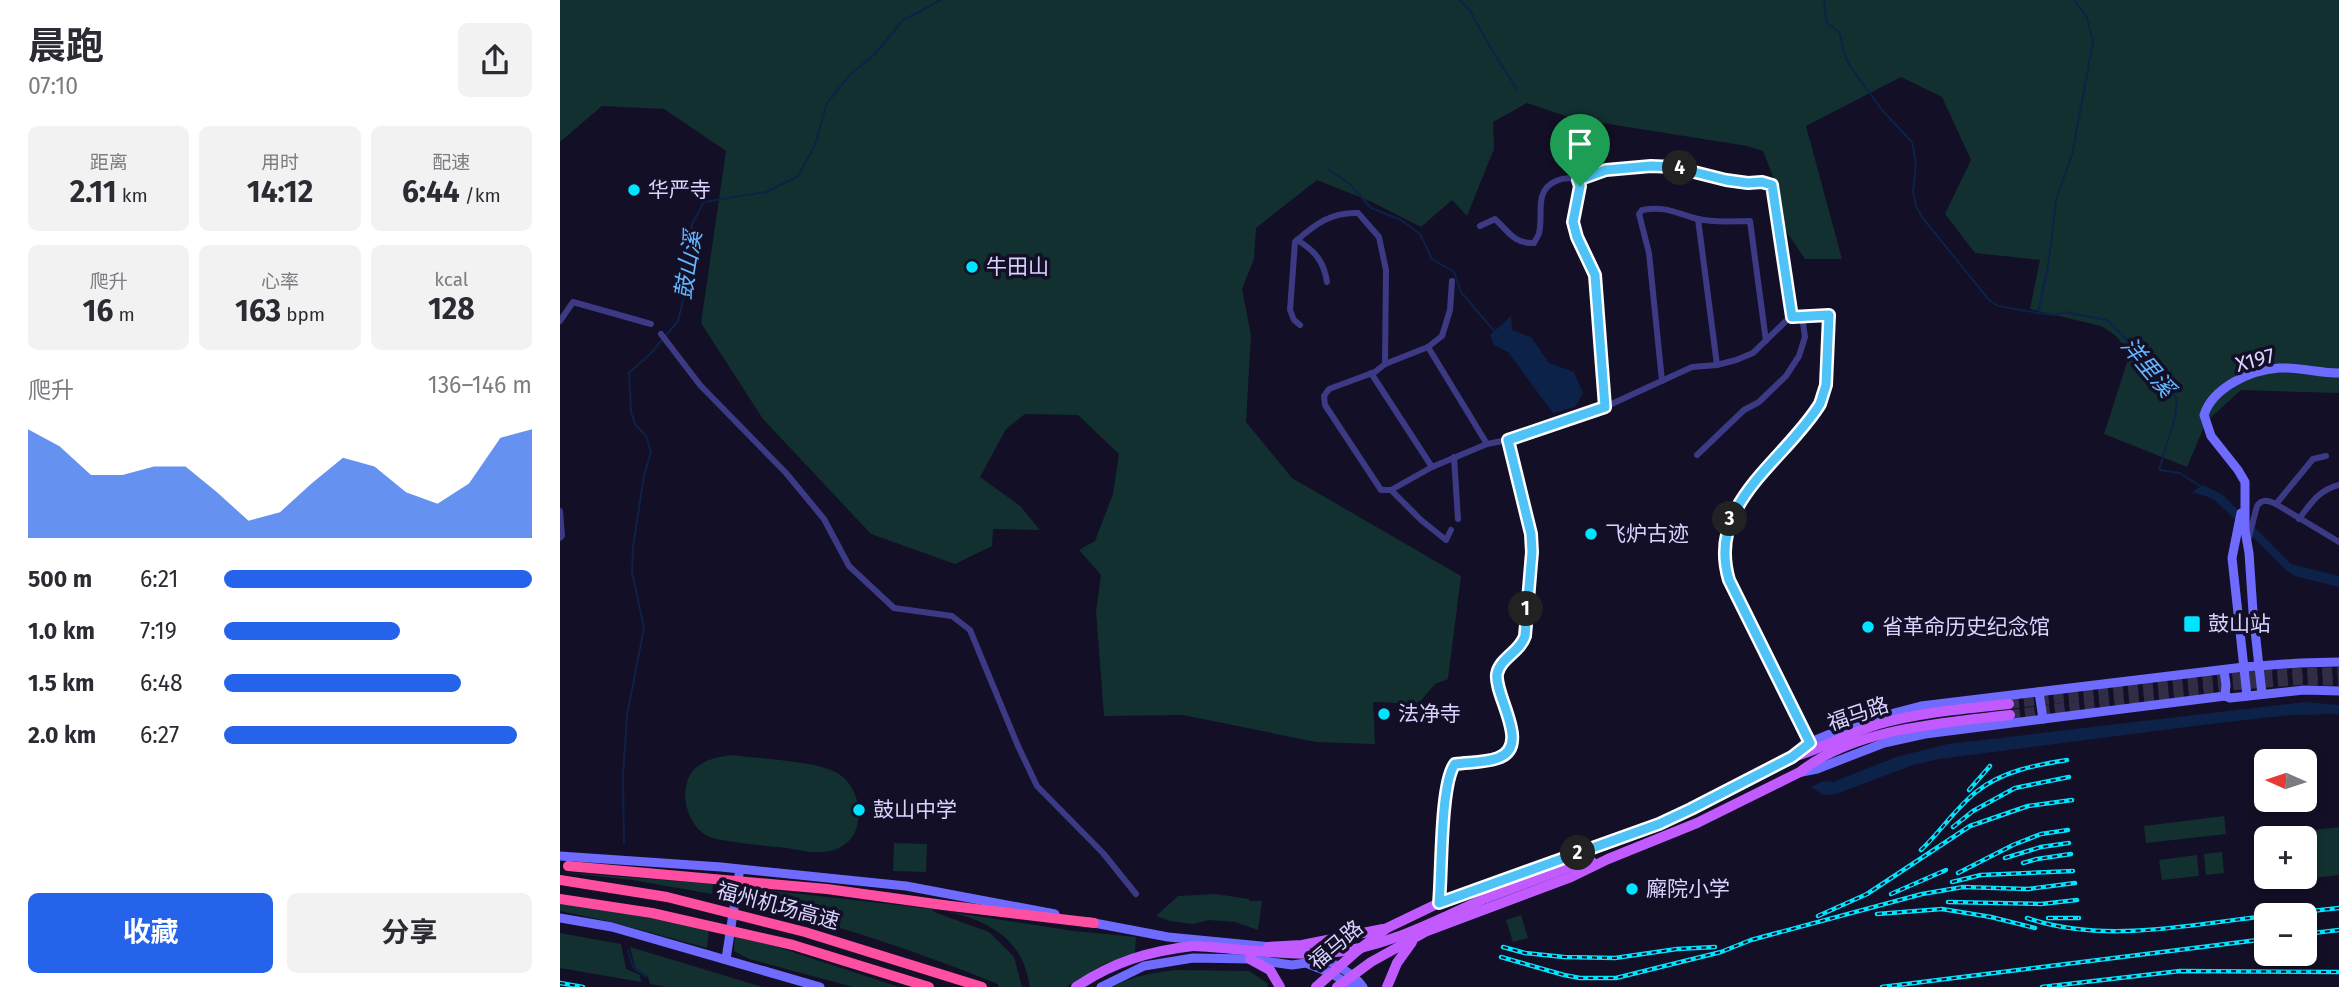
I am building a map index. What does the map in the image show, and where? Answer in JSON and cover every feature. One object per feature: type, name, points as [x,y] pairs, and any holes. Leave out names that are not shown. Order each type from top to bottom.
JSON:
[{"type":"highway","points":[[560,866],[827,889],[1094,923]]},
{"type":"highway","name":"福州机场高速","points":[[560,880],[667,897],[780,925],[982,987]]},
{"type":"highway","name":"福州机场高速","points":[[560,899],[652,913],[793,945],[929,987]]},
{"type":"main road","name":"X197","points":[[2244,529],[2245,482],[2206,426],[2204,415],[2210,403],[2220,392],[2242,377],[2279,368],[2339,373]]},
{"type":"main road","points":[[2244,529],[2249,553],[2262,694]]},
{"type":"main road","points":[[2244,529],[2232,558],[2247,696]]},
{"type":"main road","points":[[1810,754],[1856,723],[1900,710],[2244,667],[2339,663]]},
{"type":"main road","points":[[2224,670],[2225,696]]},
{"type":"main road","points":[[1810,754],[1865,749],[1905,738],[2225,696],[2230,698],[2313,690],[2339,691]]},
{"type":"main road","points":[[2039,692],[2043,719]]},
{"type":"main road","name":"福马路","points":[[1316,987],[1387,928],[1439,903],[1659,824],[1792,757],[2009,709]]},
{"type":"main road","name":"福马路","points":[[1346,983],[1427,931],[1571,877],[1714,816],[1800,772],[1810,754]]},
{"type":"main road","points":[[560,856],[740,869],[906,886],[1168,937],[1268,947],[1314,956],[1335,970],[1346,983],[1363,987]]},
{"type":"main road","points":[[1076,987],[1118,963],[1166,949],[1193,946],[1301,954],[1331,953],[1384,941],[1486,898],[1567,868],[1608,859]]},
{"type":"main road","points":[[726,959],[740,869]]},
{"type":"main road","points":[[560,918],[611,928],[820,987]]},
{"type":"main road","points":[[1268,947],[1302,945],[1387,928]]},
{"type":"main road","points":[[1387,987],[1405,950],[1427,931]]},
{"type":"main road","points":[[1101,987],[1144,966],[1193,958],[1250,959],[1292,965],[1306,963],[1335,970]]},
{"type":"main road","points":[[1250,959],[1270,970],[1280,987]]},
{"type":"street","points":[[1480,226],[1494,219],[1512,238],[1524,243],[1534,243],[1539,234],[1539,209],[1544,191],[1551,183],[1562,179],[1578,180],[1606,170],[1674,167],[1726,180],[1762,182],[1772,185],[1792,317]]},
{"type":"street","points":[[1578,180],[1580,186],[1573,222],[1595,275],[1605,407]]},
{"type":"street","points":[[1662,381],[1649,253],[1639,214],[1642,210],[1659,208],[1711,221],[1750,221],[1766,341]]},
{"type":"street","points":[[1300,325],[1294,320],[1290,310],[1294,242],[1326,217],[1344,212],[1358,213],[1380,237],[1387,270],[1385,364]]},
{"type":"street","points":[[1698,219],[1717,365]]},
{"type":"street","points":[[1297,240],[1310,248],[1320,259],[1327,282]]},
{"type":"street","points":[[1452,281],[1450,310],[1441,337],[1427,347],[1329,389],[1324,396],[1325,405],[1381,490],[1391,490],[1432,467],[1487,444],[1508,440],[1605,407],[1692,367],[1717,365],[1753,353],[1792,317],[1829,315],[1824,395],[1815,412],[1735,508],[1725,535],[1723,551],[1729,580],[1810,754]]},
{"type":"street","points":[[560,321],[573,302],[651,324]]},
{"type":"street","points":[[1697,455],[1744,410],[1759,402],[1786,376],[1799,355],[1805,337],[1802,316]]},
{"type":"street","points":[[661,334],[700,386],[786,474],[824,519],[849,566],[894,608],[952,616],[971,630],[1037,786],[1103,853],[1136,894]]},
{"type":"street","points":[[1427,347],[1487,444]]},
{"type":"street","points":[[1371,373],[1432,467]]},
{"type":"street","points":[[1439,903],[1449,772],[1455,764],[1501,757],[1507,751],[1512,737],[1505,704],[1497,690],[1497,674],[1501,664],[1522,645],[1525,636],[1532,552],[1526,511],[1508,440]]},
{"type":"street","points":[[2276,504],[2313,459],[2326,456]]},
{"type":"street","points":[[1454,457],[1458,519]]},
{"type":"street","points":[[2299,519],[2317,495],[2339,485]]},
{"type":"street","points":[[1391,490],[1446,540],[1451,530]]},
{"type":"street","points":[[2244,529],[2253,519],[2261,502],[2266,500],[2339,541]]},
{"type":"street","points":[[560,511],[560,538]]},
{"type":"green space","points":[[560,0],[2339,0],[2339,393],[2241,390],[2206,422],[2187,467],[2104,434],[2130,353],[2115,335],[2101,326],[2030,309],[2040,260],[1975,253],[1945,214],[1971,160],[1942,97],[1901,77],[1806,126],[1842,259],[1805,259],[1784,228],[1777,187],[1763,151],[1747,146],[1571,118],[1527,103],[1493,122],[1494,149],[1467,216],[1452,200],[1421,227],[1372,202],[1317,180],[1256,228],[1254,259],[1242,289],[1251,335],[1246,422],[1292,478],[1461,576],[1448,679],[1435,684],[1418,704],[1373,702],[1375,744],[1316,742],[1183,715],[1104,716],[1096,611],[1101,575],[1079,550],[1095,541],[1113,494],[1119,454],[1078,415],[1025,414],[1006,429],[980,477],[1020,506],[1040,530],[993,529],[992,546],[955,564],[871,534],[763,419],[701,323],[726,151],[664,109],[602,106],[560,142]]},
{"type":"green space","points":[[732,755],[815,765],[837,773],[846,780],[857,799],[859,811],[855,833],[839,848],[820,852],[733,842],[708,836],[695,825],[687,809],[687,783],[694,770],[703,763]]},
{"type":"green space","points":[[2224,816],[2226,834],[2146,843],[2144,826]]},
{"type":"green space","points":[[2339,827],[2339,875],[2317,877],[2317,830]]},
{"type":"green space","points":[[894,843],[927,844],[926,872],[893,871]]},
{"type":"green space","points":[[2222,852],[2224,873],[2206,875],[2204,854]]},
{"type":"green space","points":[[2197,855],[2199,876],[2162,880],[2159,860]]},
{"type":"green space","points":[[560,872],[713,884],[712,894],[632,880]]},
{"type":"green space","points":[[741,887],[932,909],[989,932],[1014,957],[1022,987],[998,987],[998,984],[902,948],[739,900]]},
{"type":"green space","points":[[1216,894],[1262,901],[1258,930],[1235,922],[1209,920],[1193,924],[1156,916],[1178,896]]},
{"type":"green space","points":[[560,902],[709,928],[707,948],[560,911]]},
{"type":"green space","points":[[944,911],[1074,931],[1136,937],[1135,954],[1104,964],[1066,987],[1030,987],[1022,960],[999,933],[979,921]]},
{"type":"green space","points":[[1521,915],[1528,938],[1513,942],[1506,920]]},
{"type":"green space","points":[[560,933],[621,944],[626,969],[640,975],[641,982],[560,968]]},
{"type":"green space","points":[[735,933],[899,987],[853,987],[749,959],[734,951]]},
{"type":"green space","points":[[630,947],[763,987],[667,987],[650,984],[648,977],[635,967]]},
{"type":"green space","points":[[1175,970],[1249,971],[1268,984],[1267,987],[1112,987],[1127,980]]},
{"type":"water","points":[[1511,316],[1512,330],[1531,337],[1549,363],[1574,372],[1583,393],[1575,407],[1553,413],[1508,352],[1494,345],[1490,335]]},
{"type":"water","points":[[2203,485],[2223,495],[2291,564],[2339,576],[2339,587],[2295,576],[2287,571],[2217,502],[2192,492]]},
{"type":"water","points":[[2305,702],[2339,705],[2339,714],[2290,715],[1939,759],[1913,765],[1836,794],[1823,795],[1811,787],[1823,781],[1833,782],[1896,757],[1948,744]]},
{"type":"waterway","name":"鼓山溪","points":[[624,844],[623,776],[627,715],[644,628],[632,572],[633,547],[644,476],[651,452],[646,436],[635,424],[631,412],[629,373],[651,353],[678,321],[690,270],[692,224],[704,202],[766,192],[798,176],[815,145],[827,103],[849,76],[876,53],[902,21],[941,0]]},
{"type":"waterway","points":[[1460,0],[1470,11],[1517,89]]},
{"type":"waterway","points":[[1824,0],[1827,23],[1839,32],[1852,69],[1882,110],[1912,142],[1916,164],[1913,192],[1922,217],[1989,300],[1998,306],[2038,313]]},
{"type":"waterway","name":"洋里溪","points":[[2074,0],[2087,17],[2093,42],[2072,155],[2056,200],[2048,267],[2038,313],[2054,315],[2064,312],[2107,320],[2131,344],[2146,370],[2161,377],[2177,400],[2175,417],[2159,470],[2180,473],[2203,488]]},
{"type":"waterway","points":[[1328,169],[1350,184],[1371,208],[1401,220],[1420,234],[1432,259],[1454,272],[1461,292],[1494,331]]},
{"type":"waterway","points":[[628,950],[633,967],[646,977]]},
{"type":"tunnel","points":[[2009,704],[2266,674],[2339,672]]},
{"type":"tunnel","points":[[2010,715],[2235,685],[2301,680],[2339,681]]},
{"type":"railway","points":[[1921,850],[1961,806],[1986,785],[2020,770],[2067,760]]},
{"type":"railway","points":[[1969,790],[1990,766]]},
{"type":"railway","points":[[1953,827],[1973,811],[2015,788],[2069,777]]},
{"type":"railway","points":[[1818,916],[1867,894],[1970,826],[2028,806],[2072,800]]},
{"type":"railway","points":[[1958,873],[2041,834],[2068,830]]},
{"type":"railway","points":[[2005,858],[2041,847],[2069,843]]},
{"type":"railway","points":[[2023,863],[2071,854]]},
{"type":"railway","points":[[1891,894],[1946,870]]},
{"type":"railway","points":[[1952,882],[1981,875],[2073,871]]},
{"type":"railway","points":[[1501,957],[1580,978],[1616,978],[1721,952],[1751,940],[1922,894],[1963,887],[2028,889],[2075,883]]},
{"type":"railway","points":[[1948,902],[2041,904],[2077,900]]},
{"type":"railway","points":[[2317,910],[2339,908]]},
{"type":"railway","points":[[1877,914],[1942,909],[2035,928]]},
{"type":"railway","points":[[2027,918],[2056,926],[2116,931],[2254,917]]},
{"type":"railway","points":[[2048,918],[2079,918]]},
{"type":"railway","points":[[2317,933],[2339,930]]},
{"type":"railway","points":[[1882,987],[2254,940]]},
{"type":"railway","points":[[1503,947],[1525,953],[1564,957],[1615,958],[1677,949],[1715,947]]},
{"type":"railway","points":[[2042,987],[2180,971],[2339,972]]},
{"type":"railway","points":[[560,983],[583,987]]},
{"type":"place","name":"华严寺","points":[[634,190]]},
{"type":"place","name":"牛田山","points":[[972,267]]},
{"type":"place","name":"飞炉古迹","points":[[1591,534]]},
{"type":"place","name":"鼓山站","points":[[2192,624]]},
{"type":"place","name":"省革命历史纪念馆","points":[[1868,627]]},
{"type":"place","name":"法净寺","points":[[1384,714]]},
{"type":"place","name":"鼓山中学","points":[[859,810]]},
{"type":"place","name":"廨院小学","points":[[1632,889]]},
{"type":"route","points":[[1651,166],[1674,167],[1726,180],[1772,185],[1792,317],[1829,315],[1826,385],[1820,404],[1735,508],[1725,535],[1723,551],[1729,580],[1810,743],[1804,745],[1792,757],[1659,824],[1439,903],[1449,772],[1455,764],[1501,757],[1507,751],[1512,737],[1505,704],[1497,690],[1497,674],[1501,664],[1522,645],[1525,636],[1532,552],[1531,534],[1508,440],[1605,407],[1595,275],[1573,222],[1580,186],[1578,180],[1606,170],[1651,166]]}]
